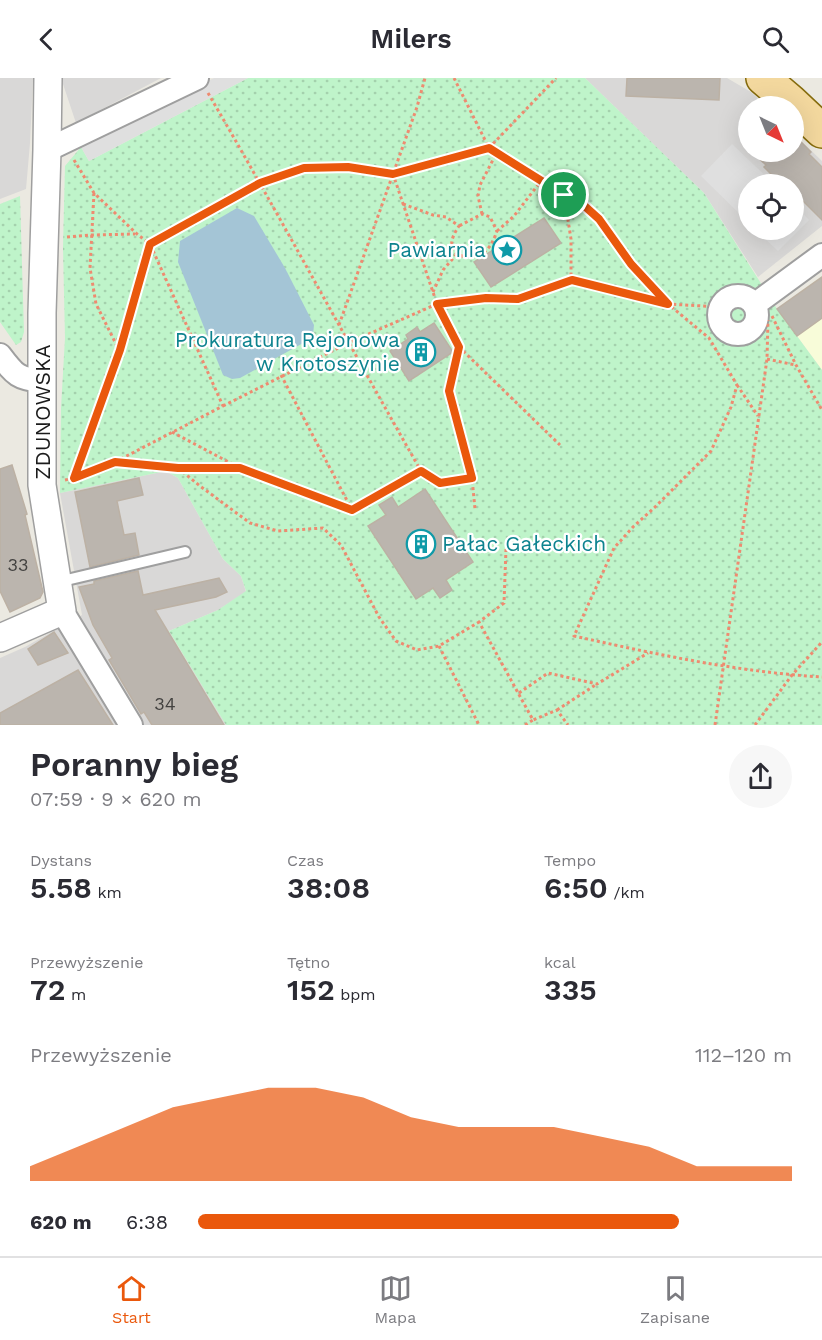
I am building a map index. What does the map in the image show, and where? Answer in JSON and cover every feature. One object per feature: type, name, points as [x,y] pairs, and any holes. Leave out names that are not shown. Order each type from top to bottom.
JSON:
[{"type":"main road","points":[[768,79],[822,131]]},
{"type":"street","name":"ZDUNOWSKA","points":[[48,78],[59,153],[44,239],[42,484],[62,611],[131,725]]},
{"type":"street","points":[[59,153],[201,83]]},
{"type":"street","points":[[754,305],[822,255]]},
{"type":"street","points":[[745,297],[757,311],[755,324],[746,333],[733,334],[722,326],[719,320],[720,307],[728,298],[745,297]]},
{"type":"street","points":[[0,355],[12,372],[23,378],[43,381]]},
{"type":"street","points":[[0,638],[62,611]]},
{"type":"lane","points":[[58,582],[185,552]]},
{"type":"path","points":[[339,325],[417,107],[425,78]]},
{"type":"path","points":[[454,78],[489,148],[564,195],[579,201],[599,219],[631,264],[668,304],[709,338],[759,417]]},
{"type":"path","points":[[74,478],[120,350],[150,244],[260,183],[304,168],[348,167],[393,174],[489,148],[556,78]]},
{"type":"path","points":[[201,83],[260,183],[421,471],[440,483],[472,478]]},
{"type":"path","points":[[482,214],[478,196],[480,185],[497,152]]},
{"type":"path","points":[[59,153],[94,193],[150,244],[223,406]]},
{"type":"path","points":[[393,174],[437,304],[459,347],[561,445]]},
{"type":"path","points":[[497,231],[490,217],[482,214],[459,226],[452,242],[453,249],[457,254],[473,256],[484,252],[492,244],[497,231],[514,216],[541,180]]},
{"type":"path","points":[[94,193],[90,268],[96,304],[120,350]]},
{"type":"path","points":[[564,195],[571,239],[572,280]]},
{"type":"path","points":[[403,204],[433,215],[446,217],[459,226]]},
{"type":"path","points":[[44,239],[137,234]]},
{"type":"path","points":[[433,292],[443,270],[457,254]]},
{"type":"path","points":[[57,481],[74,478],[115,462],[281,375],[437,304],[486,298],[518,299],[572,280],[668,304],[720,307]]},
{"type":"path","points":[[715,725],[767,359],[768,309],[822,410]]},
{"type":"path","points":[[459,347],[449,391],[472,478],[475,509]]},
{"type":"path","points":[[767,359],[796,365]]},
{"type":"path","points":[[281,375],[352,510]]},
{"type":"path","points":[[737,385],[731,407],[711,451],[614,548],[574,636],[648,653],[792,675],[822,677]]},
{"type":"path","points":[[172,432],[240,468],[352,510]]},
{"type":"path","points":[[115,462],[178,468],[240,468]]},
{"type":"path","points":[[178,468],[250,523],[278,531],[322,528],[341,545],[379,617],[396,641],[417,650],[439,646],[479,622],[504,603],[506,549]]},
{"type":"path","points":[[352,510],[421,471]]},
{"type":"path","points":[[479,622],[533,720]]},
{"type":"path","points":[[755,725],[792,675],[822,642]]},
{"type":"path","points":[[439,646],[479,725]]},
{"type":"path","points":[[525,725],[557,710],[648,653]]},
{"type":"path","points":[[519,693],[548,673],[597,684]]},
{"type":"path","points":[[557,710],[568,725]]},
{"type":"shaded area","points":[[0,78],[33,78],[26,189],[0,199]]},
{"type":"shaded area","points":[[61,78],[161,78],[76,123]]},
{"type":"shaded area","points":[[214,78],[248,78],[89,161],[81,147]]},
{"type":"shaded area","points":[[248,78],[585,78],[704,193],[777,309],[822,370],[822,725],[226,725],[169,631],[218,610],[246,591],[241,576],[223,559],[178,478],[166,471],[60,493],[65,338],[63,247],[65,166],[81,147],[89,161]]},
{"type":"shaded area","points":[[585,78],[727,78],[755,96],[738,96],[738,162],[804,162],[804,144],[822,161],[822,226],[758,277],[704,193]]},
{"type":"shaded area","points":[[732,144],[738,150],[738,162],[751,162],[764,174],[738,174],[738,212],[701,176]]},
{"type":"shaded area","points":[[20,196],[24,332],[21,342],[16,345],[0,322],[0,204]]},
{"type":"shaded area","points":[[804,215],[809,220],[804,225]]},
{"type":"shaded area","points":[[766,240],[789,240],[778,251]]},
{"type":"shaded area","points":[[822,276],[822,370],[777,309]]},
{"type":"shaded area","points":[[166,471],[178,478],[223,559],[241,576],[246,592],[218,610],[169,631],[226,725],[0,725],[0,658],[25,647],[82,615],[60,493]]},
{"type":"water","points":[[237,208],[254,216],[285,268],[314,325],[313,335],[305,342],[240,378],[232,379],[223,375],[178,262],[180,241]]},
{"type":"building","points":[[627,78],[720,78],[719,100],[626,96]]},
{"type":"building","points":[[804,145],[811,152],[809,154],[822,167],[822,220],[804,202],[804,174],[771,174],[764,167],[766,165],[763,162],[804,162]]},
{"type":"building","points":[[544,218],[561,243],[491,287],[474,262]]},
{"type":"building","points":[[822,277],[822,318],[797,336],[777,309]]},
{"type":"building","name":"Prokuratura Rejonowa w Krotoszynie","points":[[434,323],[453,352],[409,381],[390,351],[408,339],[406,335],[417,327],[420,332]]},
{"type":"building","points":[[12,465],[27,514],[25,515],[43,592],[40,598],[10,612],[0,591],[0,469]]},
{"type":"building","points":[[139,478],[143,495],[117,501],[124,535],[135,533],[139,555],[90,567],[75,492]]},
{"type":"building","name":"Pałac Gałeckich","points":[[425,489],[473,562],[446,580],[452,590],[440,598],[433,588],[416,599],[368,526],[386,515],[379,505],[392,497],[398,507]]},
{"type":"building","points":[[138,571],[143,595],[219,578],[227,592],[216,597],[155,610],[224,725],[152,725],[144,712],[141,714],[109,660],[112,658],[93,625],[79,587],[94,584],[94,581]]},
{"type":"building","points":[[54,632],[68,653],[38,665],[28,649]]},
{"type":"building","points":[[78,670],[113,725],[0,725],[0,713]]},
{"type":"place","name":"Pawiarnia","points":[[507,250]]},
{"type":"place","name":"Prokuratura Rejonowa w Krotoszynie","points":[[421,352]]},
{"type":"place","name":"Pałac Gałeckich","points":[[421,544]]},
{"type":"route","points":[[489,148],[564,195],[579,201],[599,219],[631,264],[668,304],[572,280],[518,299],[486,298],[437,304],[459,347],[449,391],[472,478],[440,483],[421,471],[352,510],[240,468],[178,468],[115,462],[74,478],[120,350],[150,244],[260,183],[304,168],[348,167],[393,174],[489,148]]}]
